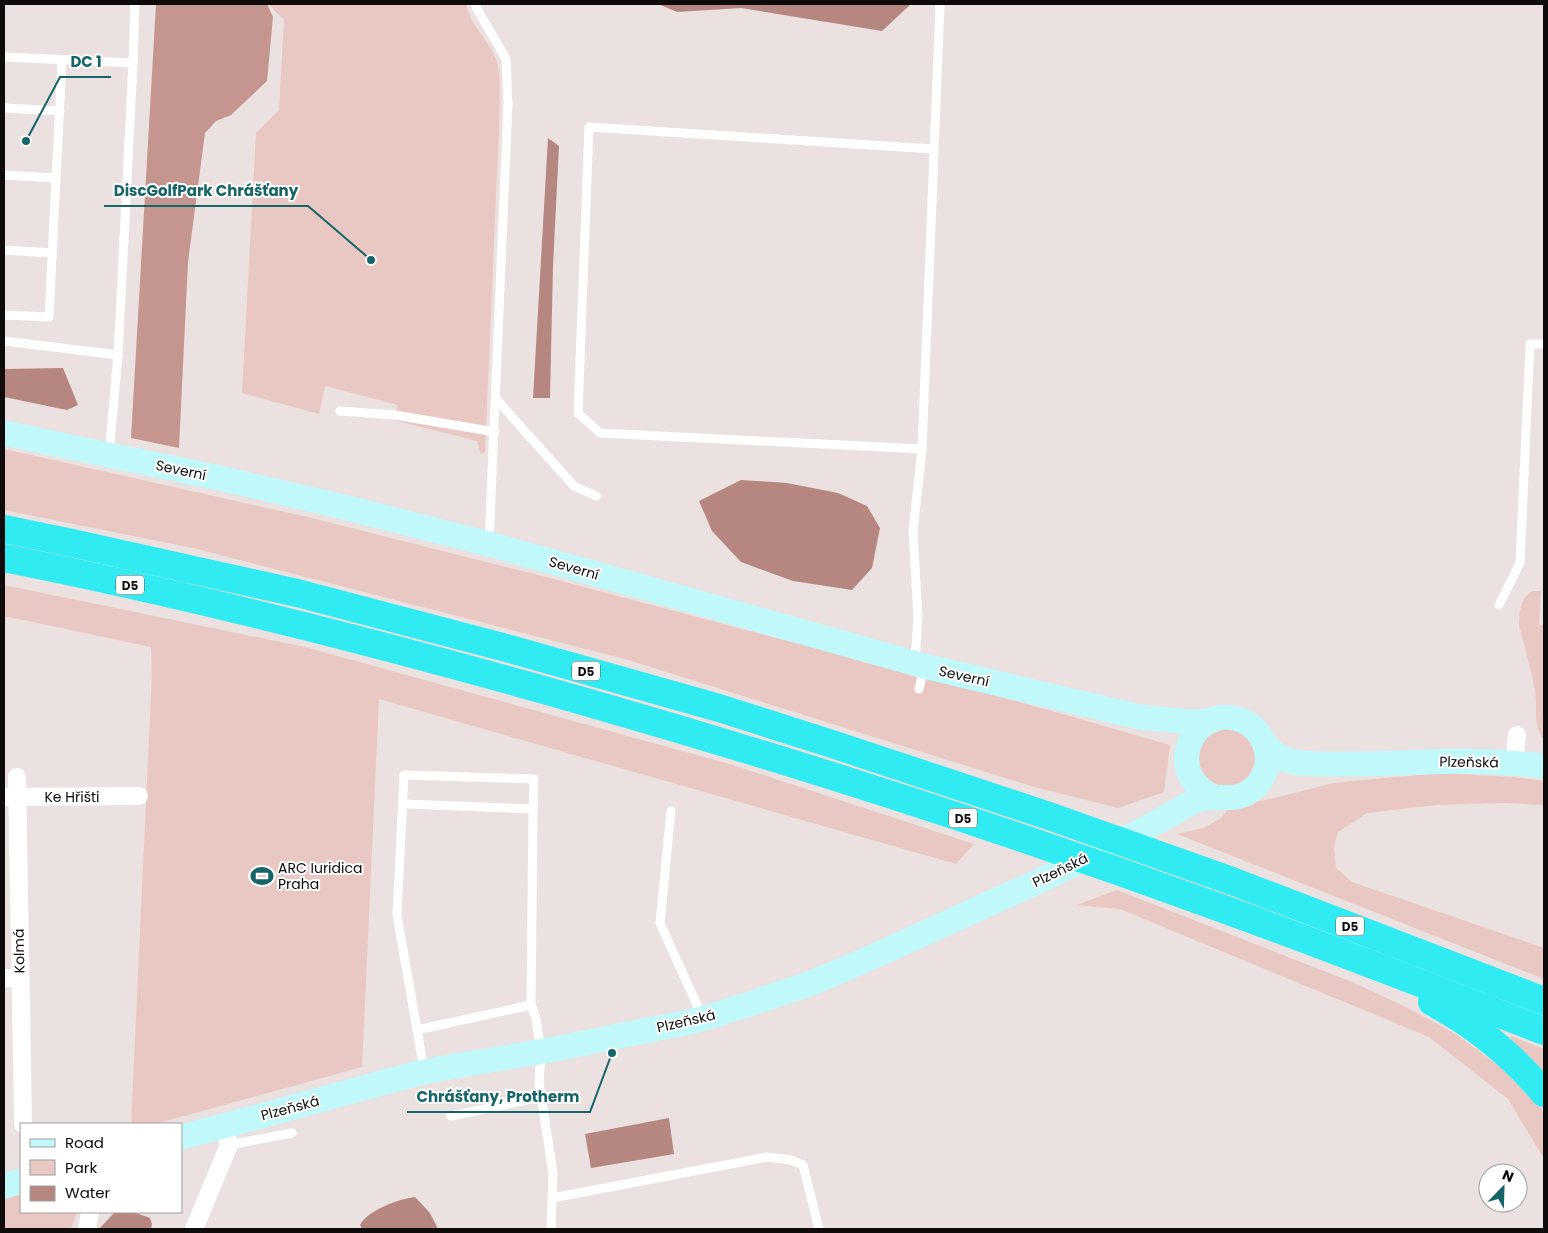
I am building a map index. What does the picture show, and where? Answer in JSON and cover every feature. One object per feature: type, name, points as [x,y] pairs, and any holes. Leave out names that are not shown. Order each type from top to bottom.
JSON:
[{"type":"highway","name":"D5","points":[[4,529],[297,593],[510,649],[719,708],[841,747],[1049,816],[1193,867],[1317,929],[1347,956],[1544,1031]]},
{"type":"highway","name":"D5","points":[[4,558],[67,570],[288,621],[501,678],[716,740],[905,799],[1140,879],[1317,929],[1507,987],[1544,1001]]},
{"type":"highway","points":[[1347,956],[1448,1010],[1464,1021],[1503,1051],[1534,1080],[1544,1093]]},
{"type":"highway","points":[[1507,987],[1544,996]]},
{"type":"main road","name":"Severní","points":[[4,433],[224,479],[489,544],[919,673],[1140,717],[1191,722],[1211,721]]},
{"type":"main road","name":"Severní","points":[[1140,717],[1162,726],[1172,734],[1180,745],[1187,765]]},
{"type":"main road","name":"Plzeňská","points":[[1161,820],[1171,810],[1181,794],[1186,778],[1186,751],[1192,736],[1200,727],[1211,721],[1229,717],[1246,722],[1256,730],[1271,752],[1282,758],[1299,762],[1394,764],[1431,762],[1514,763],[1544,766]]},
{"type":"main road","points":[[1254,788],[1261,780],[1266,769],[1268,758],[1266,745]]},
{"type":"main road","name":"Plzeňská","points":[[182,1137],[227,1136],[424,1072],[540,1052],[704,1019],[812,983],[1034,883],[1195,801],[1207,798],[1228,799],[1240,797],[1254,788],[1282,779],[1333,777],[1394,764]]},
{"type":"main road","points":[[1187,765],[1191,778],[1198,786],[1217,798]]},
{"type":"main road","points":[[4,1186],[20,1181]]},
{"type":"street","points":[[1514,763],[1516,735]]},
{"type":"street","name":"Kolmá","points":[[17,777],[10,797],[12,978],[23,1123]]},
{"type":"street","name":"Ke Hřišti","points":[[10,797],[140,796]]},
{"type":"street","points":[[194,1229],[227,1136]]},
{"type":"street","points":[[87,1229],[90,1213]]},
{"type":"lane","points":[[109,454],[118,355],[135,4]]},
{"type":"lane","points":[[476,4],[506,59],[508,103],[489,544]]},
{"type":"lane","points":[[919,673],[913,532],[922,449],[940,4]]},
{"type":"lane","points":[[4,57],[133,63]]},
{"type":"lane","points":[[4,315],[48,317],[62,60]]},
{"type":"lane","points":[[4,108],[60,111]]},
{"type":"lane","points":[[922,449],[600,433],[578,413],[589,127],[933,149]]},
{"type":"lane","points":[[4,175],[56,178]]},
{"type":"lane","points":[[4,250],[52,253]]},
{"type":"lane","points":[[4,341],[118,355]]},
{"type":"lane","points":[[1499,605],[1520,563],[1530,344],[1544,344]]},
{"type":"lane","points":[[496,399],[574,486],[596,496]]},
{"type":"lane","points":[[340,411],[395,415],[495,432]]},
{"type":"lane","points":[[424,1072],[397,915],[404,775],[534,779],[531,1005],[536,1019],[540,1052],[540,1083],[552,1173],[551,1229]]},
{"type":"lane","points":[[403,804],[534,809]]},
{"type":"lane","points":[[671,811],[660,923],[704,1019]]},
{"type":"lane","points":[[417,1030],[531,1005]]},
{"type":"lane","points":[[451,1116],[542,1097]]},
{"type":"lane","points":[[227,1136],[292,1133]]},
{"type":"lane","points":[[552,1198],[767,1157],[791,1160],[803,1165],[819,1229]]},
{"type":"green space","points":[[268,4],[466,4],[468,12],[493,52],[499,69],[500,102],[485,452],[481,454],[477,441],[393,420],[398,405],[325,386],[319,414],[242,393],[256,133],[279,110],[284,20]]},
{"type":"green space","points":[[4,449],[312,518],[546,577],[1045,709],[1170,745],[1164,792],[1118,808],[1034,787],[628,660],[193,548],[4,510]]},
{"type":"green space","points":[[4,585],[305,647],[733,765],[974,844],[956,864],[379,699],[362,1067],[159,1123],[131,1123],[152,674],[151,647],[4,616]]},
{"type":"green space","points":[[1533,591],[1541,591],[1539,625],[1544,625],[1544,740],[1538,729],[1535,691],[1519,626],[1523,601]]},
{"type":"green space","points":[[1222,728],[1240,731],[1252,743],[1257,759],[1246,782],[1222,789],[1201,775],[1197,750],[1207,735]]},
{"type":"green space","points":[[1437,773],[1514,777],[1544,781],[1544,805],[1503,803],[1436,805],[1367,813],[1338,832],[1334,847],[1336,868],[1352,882],[1544,948],[1544,979],[1177,834],[1204,828],[1221,818],[1230,807],[1333,783]]},
{"type":"green space","points":[[1117,890],[1352,982],[1406,1007],[1457,1035],[1499,1066],[1544,1112],[1544,1159],[1508,1099],[1429,1037],[1120,909],[1077,905]]},
{"type":"green space","points":[[1511,1036],[1544,1049],[1544,1075],[1509,1040]]},
{"type":"green space","points":[[20,1194],[20,1213],[77,1213],[71,1229],[4,1229],[4,1200]]},
{"type":"shaded area","points":[[156,4],[267,4],[273,17],[267,81],[231,115],[216,121],[205,133],[188,262],[179,448],[131,438]]},
{"type":"water","points":[[658,4],[911,4],[882,31],[741,8],[677,12]]},
{"type":"water","points":[[548,138],[559,146],[553,266],[550,398],[533,398]]},
{"type":"water","points":[[63,368],[78,405],[67,410],[4,397],[4,369]]},
{"type":"water","points":[[741,480],[787,483],[838,493],[867,506],[880,528],[872,568],[852,590],[793,581],[741,562],[712,531],[699,501]]},
{"type":"water","points":[[669,1118],[674,1154],[591,1168],[585,1134]]},
{"type":"water","points":[[415,1197],[430,1213],[438,1229],[362,1229],[360,1225],[377,1210],[401,1200]]},
{"type":"water","points":[[114,1213],[136,1213],[150,1218],[152,1224],[151,1229],[99,1229]]},
{"type":"place","name":"DC 1","points":[[26,141]]},
{"type":"place","name":"DiscGolfPark Chrášťany","points":[[371,260]]},
{"type":"place","name":"ARC Iuridica Praha","points":[[262,876]]},
{"type":"place","name":"Chrášťany, Protherm","points":[[612,1053]]}]
